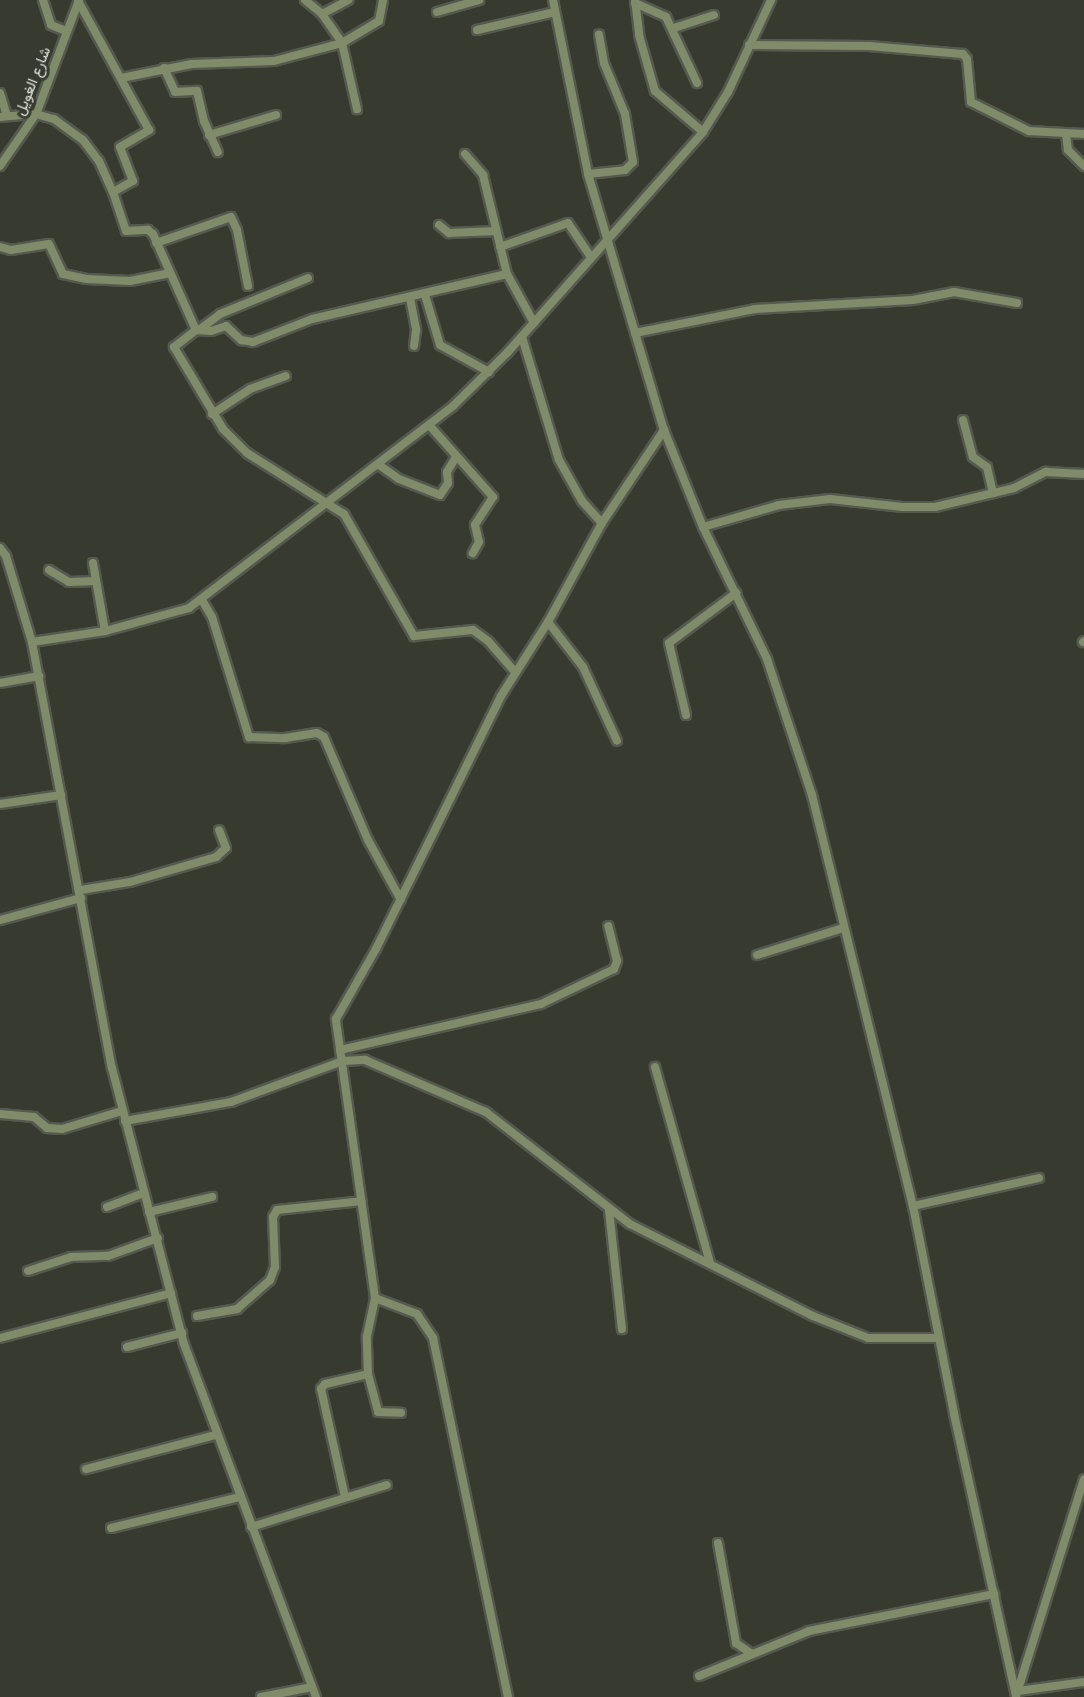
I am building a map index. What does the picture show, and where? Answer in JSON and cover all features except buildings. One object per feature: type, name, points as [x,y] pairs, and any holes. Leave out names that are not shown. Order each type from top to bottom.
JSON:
[{"type":"street","points":[[43,0],[51,25],[66,31]]},
{"type":"street","points":[[305,0],[322,14],[342,43],[357,109]]},
{"type":"street","points":[[322,14],[348,0]]},
{"type":"street","points":[[121,78],[164,68],[218,61],[274,61],[342,43],[379,21],[382,0]]},
{"type":"street","points":[[437,12],[479,0]]},
{"type":"street","points":[[554,0],[588,174],[605,238],[664,430],[703,526],[767,659],[801,760],[913,1206],[938,1338],[1017,1695]]},
{"type":"street","points":[[32,642],[105,631],[171,615],[202,600],[430,426],[489,372],[522,337],[605,238],[703,132],[728,92],[771,0]]},
{"type":"street","points":[[79,1],[149,131],[122,144],[134,180],[113,192]]},
{"type":"street","name":"شارع الغويل","points":[[0,166],[36,114],[79,1]]},
{"type":"street","points":[[697,82],[674,28],[652,8],[635,1],[639,35],[655,91],[703,132]]},
{"type":"street","points":[[477,30],[555,12]]},
{"type":"street","points":[[674,28],[714,15]]},
{"type":"street","points":[[588,174],[629,168],[634,155],[625,114],[604,63],[599,34]]},
{"type":"street","points":[[749,45],[868,46],[963,54],[967,59],[971,102],[1029,131],[1084,134]]},
{"type":"street","points":[[164,68],[175,92],[197,91],[209,135],[218,152]]},
{"type":"street","points":[[0,93],[4,116],[36,114],[54,119],[83,140],[99,161],[113,192],[126,231],[132,234],[148,230],[197,330]]},
{"type":"street","points":[[209,135],[276,115]]},
{"type":"street","points":[[1066,134],[1068,150],[1084,166]]},
{"type":"street","points":[[465,154],[483,175],[507,274],[534,323]]},
{"type":"street","points":[[156,243],[231,217],[237,230],[248,286]]},
{"type":"street","points":[[500,247],[568,223],[590,256]]},
{"type":"street","points":[[439,225],[449,233],[496,231]]},
{"type":"street","points":[[0,247],[11,250],[49,244],[63,274],[86,279],[130,281],[170,273]]},
{"type":"street","points":[[197,330],[226,326],[241,340],[253,342],[312,319],[425,295],[507,274]]},
{"type":"street","points":[[308,278],[220,314],[174,347],[212,414],[247,453],[326,505],[344,514],[414,636],[473,630],[515,672]]},
{"type":"street","points":[[634,333],[755,309],[913,300],[954,292],[1017,303]]},
{"type":"street","points":[[425,295],[440,345],[489,372]]},
{"type":"street","points":[[410,298],[416,330],[414,346]]},
{"type":"street","points":[[522,337],[559,460],[582,501],[602,523]]},
{"type":"street","points":[[212,414],[250,389],[286,376]]},
{"type":"street","points":[[963,420],[973,457],[987,466],[993,493]]},
{"type":"street","points":[[430,426],[493,497],[476,525],[479,542],[473,553]]},
{"type":"street","points":[[401,1413],[378,1412],[368,1374],[367,1336],[375,1298],[336,1019],[401,900],[515,672],[548,622],[602,523],[664,430]]},
{"type":"street","points":[[379,465],[399,479],[440,495],[456,457]]},
{"type":"street","points":[[703,526],[779,505],[830,498],[903,507],[935,507],[1014,488],[1046,472],[1084,474]]},
{"type":"street","points":[[0,548],[8,562],[32,642],[122,1111],[182,1333],[216,1435],[316,1697]]},
{"type":"street","points":[[93,563],[105,631]]},
{"type":"street","points":[[49,570],[69,582],[96,581]]},
{"type":"street","points":[[687,715],[669,643],[736,593]]},
{"type":"street","points":[[202,600],[212,617],[249,737],[285,738],[317,732],[324,737],[368,840],[401,900]]},
{"type":"street","points":[[548,622],[579,660],[617,741]]},
{"type":"street","points":[[0,683],[39,676]]},
{"type":"street","points":[[0,804],[61,795]]},
{"type":"street","points":[[0,920],[221,854],[226,848],[219,830]]},
{"type":"street","points":[[340,1050],[541,1004],[614,969],[617,961],[608,926]]},
{"type":"street","points":[[757,955],[843,928]]},
{"type":"street","points":[[125,1121],[231,1102],[342,1061],[366,1060],[386,1066],[486,1112],[609,1210],[645,1233],[849,1332],[879,1339],[938,1338]]},
{"type":"street","points":[[655,1067],[710,1263]]},
{"type":"street","points":[[0,1114],[34,1117],[47,1128],[62,1129],[122,1111]]},
{"type":"street","points":[[913,1206],[1040,1178]]},
{"type":"street","points":[[107,1207],[144,1193]]},
{"type":"street","points":[[149,1212],[212,1197]]},
{"type":"street","points":[[196,1316],[237,1308],[270,1280],[275,1267],[273,1217],[278,1210],[362,1201]]},
{"type":"street","points":[[609,1210],[622,1329]]},
{"type":"street","points":[[28,1270],[71,1257],[108,1256],[158,1238]]},
{"type":"street","points":[[0,1338],[171,1293]]},
{"type":"street","points":[[375,1298],[417,1314],[433,1338],[453,1422],[508,1697]]},
{"type":"street","points":[[127,1347],[182,1333]]},
{"type":"street","points":[[345,1497],[321,1389],[325,1384],[368,1374]]},
{"type":"street","points":[[87,1468],[216,1435]]},
{"type":"street","points":[[1017,1695],[1084,1479]]},
{"type":"street","points":[[251,1527],[387,1485]]},
{"type":"street","points":[[111,1528],[240,1497]]},
{"type":"street","points":[[718,1543],[736,1643],[752,1654]]},
{"type":"street","points":[[699,1676],[809,1631],[994,1594]]},
{"type":"street","points":[[1017,1695],[1084,1682]]},
{"type":"street","points":[[261,1697],[312,1687]]}]
